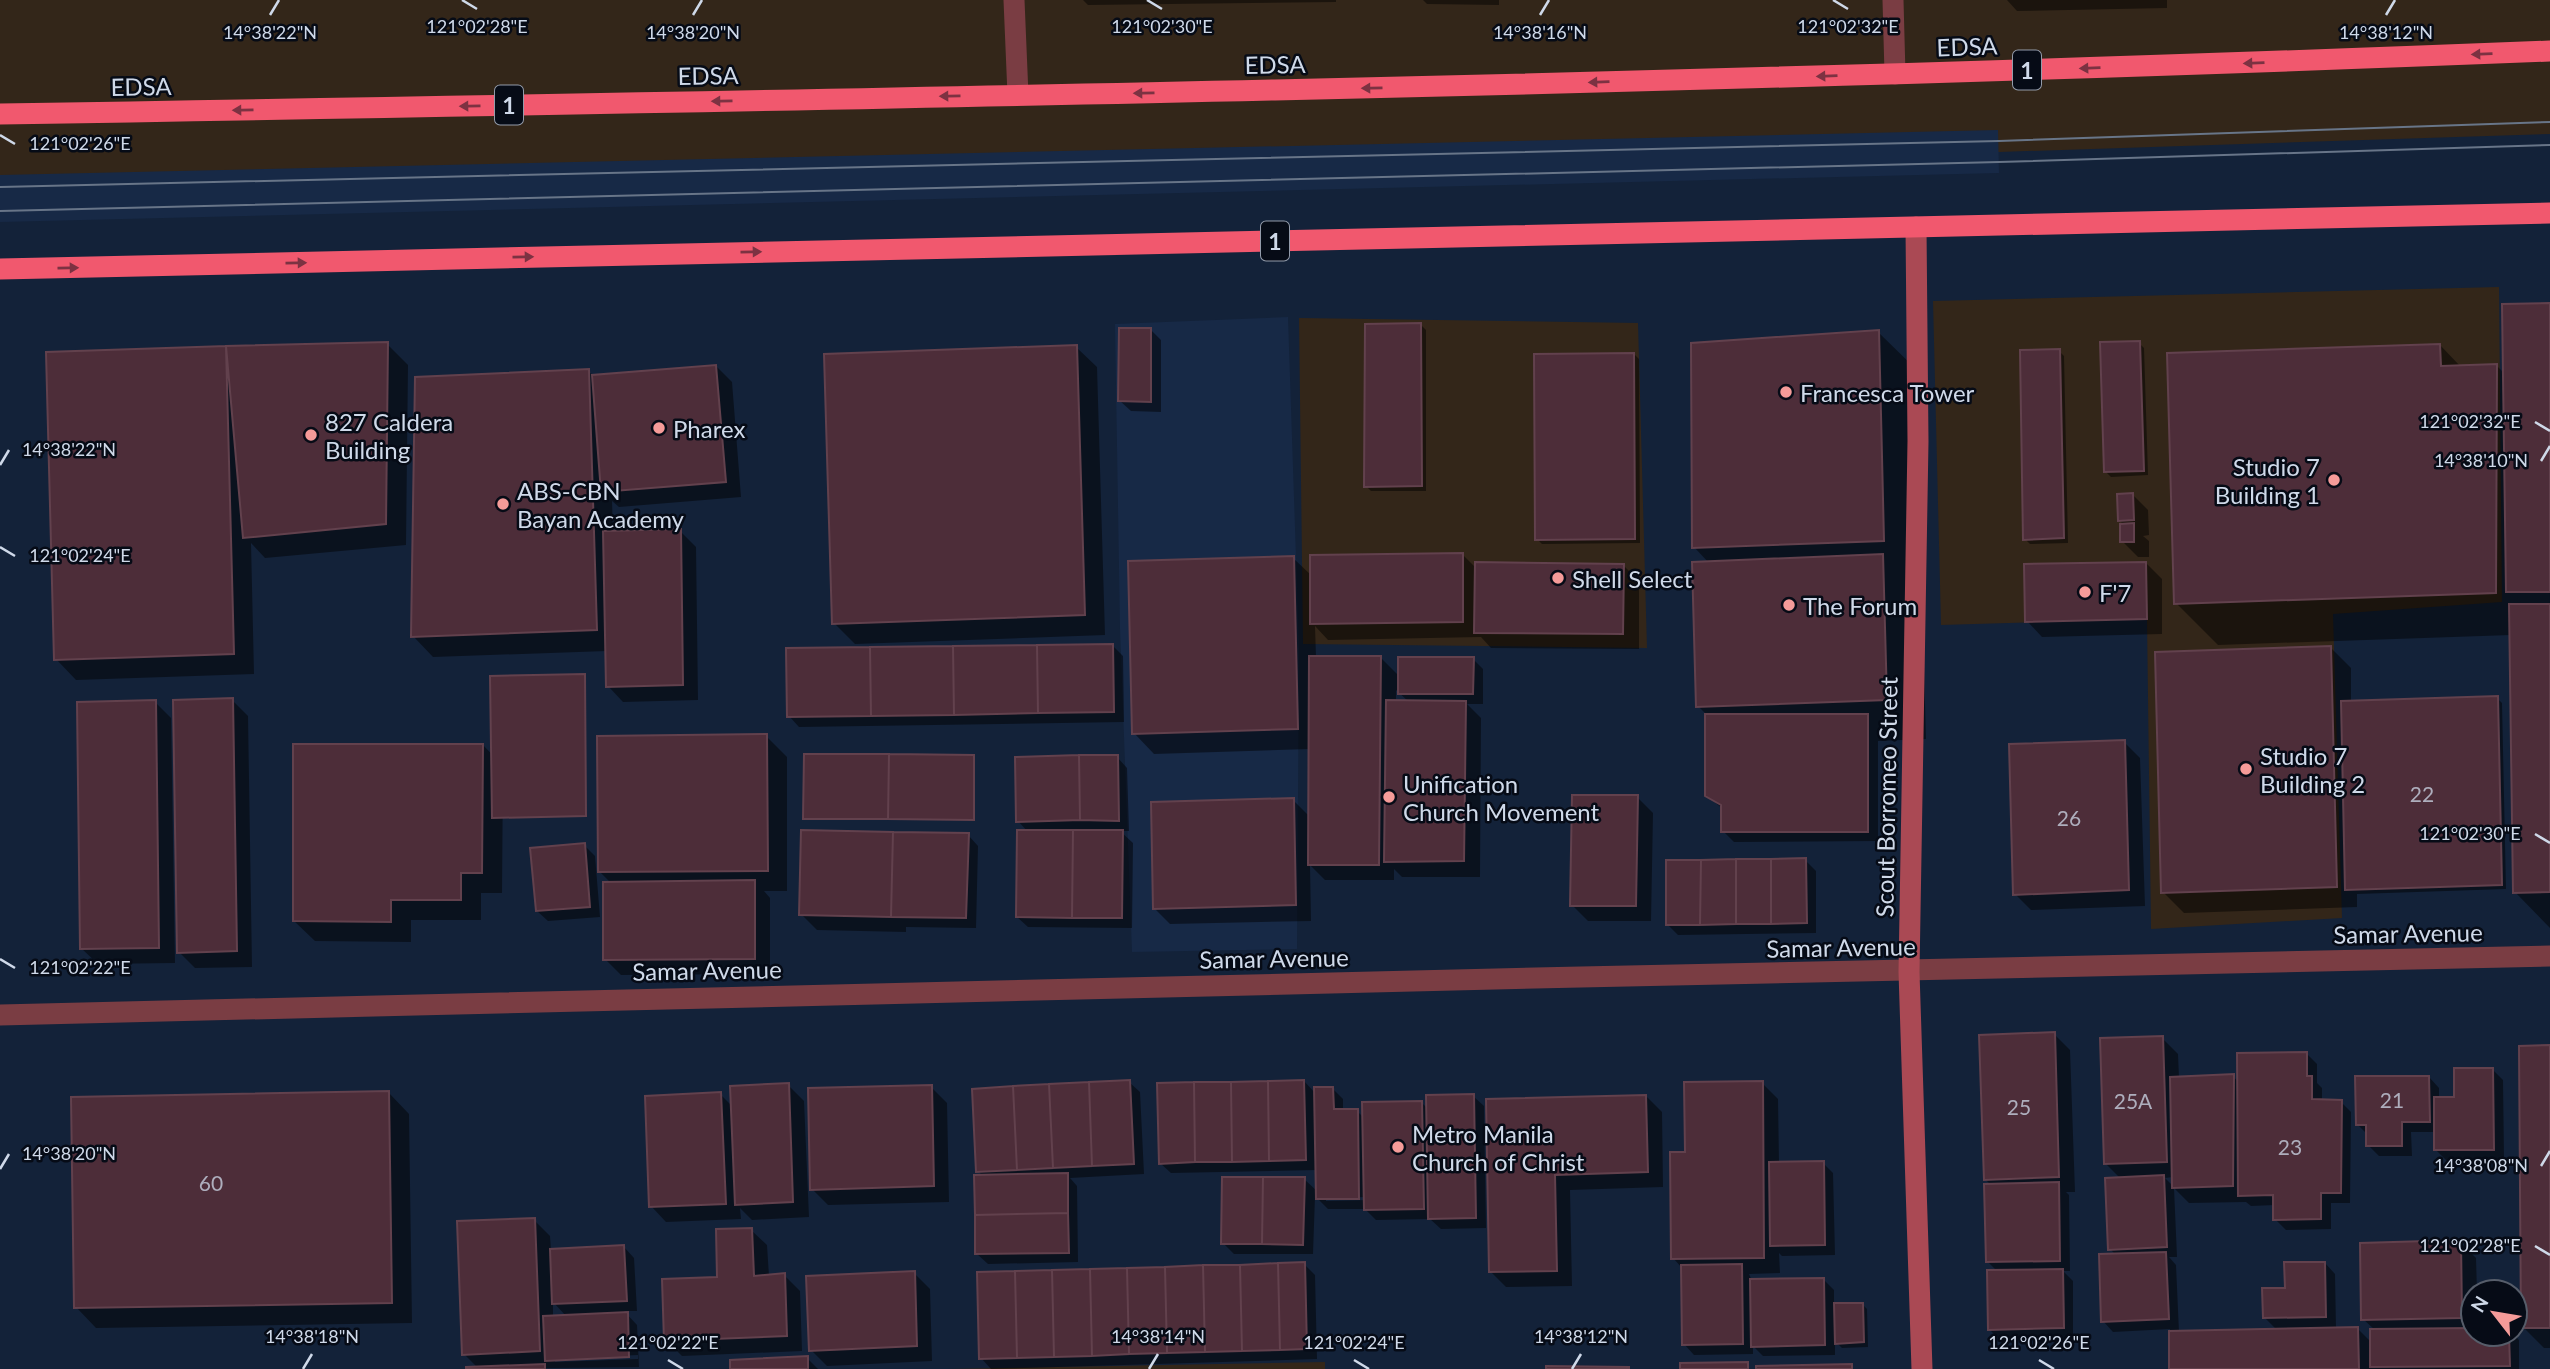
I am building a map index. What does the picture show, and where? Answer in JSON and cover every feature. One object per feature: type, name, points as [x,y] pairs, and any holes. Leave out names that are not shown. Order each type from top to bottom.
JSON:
[{"type":"highway","name":"EDSA","points":[[0,114],[1430,87],[2158,67],[2550,51]]},
{"type":"highway","name":"1","points":[[0,269],[2550,213]]},
{"type":"street","points":[[1014,0],[1018,95]]},
{"type":"street","points":[[1893,0],[1895,74]]},
{"type":"street","name":"Scout Borromeo Street","points":[[1916,227],[1918,441],[1909,972],[1922,1369]]},
{"type":"street","name":"Samar Avenue","points":[[0,1015],[1004,989],[1909,972],[2550,956]]},
{"type":"shaded area","points":[[0,0],[2550,0],[2550,134],[1999,152],[0,199]]},
{"type":"shaded area","points":[[1998,130],[1999,173],[0,222],[0,175]]},
{"type":"shaded area","points":[[2499,287],[2502,602],[2333,614],[2342,918],[2151,929],[2147,619],[1941,625],[1933,301]]},
{"type":"shaded area","points":[[1288,317],[1299,648],[1297,949],[1132,952],[1120,629],[1115,324]]},
{"type":"shaded area","points":[[1299,318],[1638,323],[1647,648],[1303,644]]},
{"type":"shaded area","points":[[1325,1362],[1325,1369],[947,1369]]},
{"type":"building","points":[[2550,303],[2550,592],[2506,592],[2502,304]]},
{"type":"building","points":[[1421,323],[1422,486],[1364,487],[1365,324]]},
{"type":"building","points":[[1119,328],[1151,328],[1151,402],[1118,401]]},
{"type":"building","name":"Francesca Tower","points":[[1879,330],[1884,541],[1692,548],[1691,343]]},
{"type":"building","points":[[2140,341],[2144,471],[2104,472],[2100,342]]},
{"type":"building","name":"827 Caldera Building","points":[[388,342],[386,524],[243,538],[226,346]]},
{"type":"building","name":"Studio 7 Building 1","points":[[2440,344],[2441,366],[2497,364],[2496,593],[2174,604],[2167,353]]},
{"type":"building","points":[[1077,345],[1085,615],[832,624],[824,354]]},
{"type":"building","points":[[226,346],[234,654],[54,660],[46,352]]},
{"type":"building","points":[[2060,349],[2064,538],[2023,540],[2020,350]]},
{"type":"building","points":[[1634,353],[1635,539],[1535,540],[1534,354]]},
{"type":"building","name":"Pharex","points":[[716,365],[726,482],[601,492],[592,375]]},
{"type":"building","name":"ABS-CBN Bayan Academy","points":[[589,369],[597,630],[411,637],[415,377]]},
{"type":"building","points":[[2133,493],[2134,520],[2118,521],[2117,494]]},
{"type":"building","points":[[2134,523],[2134,542],[2120,542],[2120,524]]},
{"type":"building","points":[[681,529],[683,685],[606,687],[603,531]]},
{"type":"building","points":[[1463,553],[1463,622],[1310,624],[1310,555]]},
{"type":"building","name":"The Forum","points":[[1883,554],[1887,700],[1696,707],[1692,562]]},
{"type":"building","points":[[1294,556],[1298,729],[1132,734],[1128,561]]},
{"type":"building","points":[[1475,562],[1624,564],[1623,634],[1474,633]]},
{"type":"building","name":"F'7","points":[[2146,562],[2147,619],[2025,622],[2024,564]]},
{"type":"building","points":[[2509,604],[2550,604],[2550,892],[2513,893]]},
{"type":"building","points":[[1113,644],[1114,712],[1038,713],[1037,645]]},
{"type":"building","points":[[1037,645],[1038,713],[954,715],[953,646]]},
{"type":"building","points":[[953,646],[954,715],[871,716],[870,647]]},
{"type":"building","name":"Studio 7 Building 2","points":[[2331,646],[2337,887],[2161,893],[2155,652]]},
{"type":"building","points":[[870,647],[871,716],[787,717],[786,648]]},
{"type":"building","points":[[1309,656],[1381,656],[1379,865],[1308,865]]},
{"type":"building","points":[[1398,657],[1474,657],[1473,694],[1398,694]]},
{"type":"building","points":[[585,674],[586,816],[492,818],[490,676]]},
{"type":"building","points":[[2498,696],[2502,885],[2345,890],[2341,701]]},
{"type":"building","points":[[233,698],[237,951],[177,953],[173,700]]},
{"type":"building","points":[[156,700],[159,948],[80,949],[77,702]]},
{"type":"building","points":[[1386,700],[1466,701],[1464,861],[1384,862]]},
{"type":"building","points":[[1705,714],[1868,714],[1868,832],[1721,832],[1721,805],[1705,796]]},
{"type":"building","points":[[767,734],[768,871],[598,872],[597,736]]},
{"type":"building","points":[[2125,740],[2129,890],[2013,895],[2009,744]]},
{"type":"building","points":[[293,744],[483,744],[482,873],[461,873],[461,900],[391,900],[391,922],[293,921]]},
{"type":"building","points":[[804,754],[889,754],[888,819],[803,819]]},
{"type":"building","points":[[889,754],[974,755],[974,820],[888,819]]},
{"type":"building","points":[[1079,755],[1118,755],[1119,821],[1080,820]]},
{"type":"building","points":[[1079,755],[1080,820],[1016,822],[1015,757]]},
{"type":"building","points":[[1572,795],[1638,795],[1636,906],[1570,906]]},
{"type":"building","points":[[1294,798],[1296,905],[1153,909],[1151,802]]},
{"type":"building","points":[[801,830],[893,832],[891,917],[799,915]]},
{"type":"building","points":[[1017,830],[1073,830],[1072,918],[1016,917]]},
{"type":"building","points":[[1073,830],[1123,830],[1122,918],[1072,918]]},
{"type":"building","points":[[893,832],[969,833],[966,918],[891,917]]},
{"type":"building","points":[[585,843],[590,907],[536,911],[530,848]]},
{"type":"building","points":[[1806,858],[1807,923],[1771,924],[1771,859]]},
{"type":"building","points":[[1736,859],[1771,859],[1771,924],[1736,924]]},
{"type":"building","points":[[1736,859],[1736,924],[1700,925],[1701,860]]},
{"type":"building","points":[[1666,860],[1701,860],[1700,925],[1666,925]]},
{"type":"building","points":[[755,880],[755,959],[603,960],[603,882]]},
{"type":"building","points":[[2055,1032],[2059,1177],[1984,1180],[1979,1035]]},
{"type":"building","points":[[2163,1036],[2167,1162],[2104,1164],[2100,1038]]},
{"type":"building","points":[[2550,1045],[2550,1328],[2529,1328],[2529,1278],[2521,1278],[2519,1046]]},
{"type":"building","points":[[2307,1052],[2307,1076],[2312,1076],[2312,1099],[2342,1100],[2341,1193],[2321,1193],[2321,1219],[2273,1220],[2273,1195],[2238,1196],[2237,1053]]},
{"type":"building","points":[[2454,1068],[2493,1068],[2494,1150],[2434,1150],[2434,1097],[2454,1097]]},
{"type":"building","points":[[2234,1074],[2233,1186],[2172,1188],[2170,1077]]},
{"type":"building","points":[[2355,1076],[2429,1076],[2430,1122],[2402,1122],[2402,1146],[2366,1146],[2366,1125],[2356,1125]]},
{"type":"building","points":[[1130,1080],[1134,1164],[1092,1166],[1089,1082]]},
{"type":"building","points":[[1304,1080],[1306,1160],[1269,1161],[1268,1081]]},
{"type":"building","points":[[1268,1081],[1269,1161],[1232,1162],[1231,1082]]},
{"type":"building","points":[[1763,1081],[1764,1258],[1671,1259],[1670,1152],[1685,1152],[1684,1082]]},
{"type":"building","points":[[1089,1082],[1092,1166],[1053,1168],[1049,1084]]},
{"type":"building","points":[[1194,1082],[1231,1082],[1232,1162],[1195,1162]]},
{"type":"building","points":[[1194,1082],[1195,1162],[1159,1164],[1157,1083]]},
{"type":"building","points":[[789,1083],[793,1202],[735,1205],[730,1086]]},
{"type":"building","points":[[1049,1084],[1053,1168],[1017,1170],[1013,1086]]},
{"type":"building","points":[[932,1085],[934,1186],[810,1190],[808,1088]]},
{"type":"building","points":[[1013,1086],[1017,1170],[976,1172],[972,1089]]},
{"type":"building","points":[[1314,1087],[1333,1087],[1334,1109],[1358,1109],[1359,1199],[1316,1199]]},
{"type":"building","points":[[389,1091],[392,1303],[74,1308],[71,1097]]},
{"type":"building","points":[[721,1092],[726,1204],[649,1207],[645,1096]]},
{"type":"building","points":[[1474,1094],[1476,1218],[1428,1219],[1426,1095]]},
{"type":"building","points":[[1646,1095],[1648,1172],[1555,1175],[1557,1271],[1489,1272],[1486,1099]]},
{"type":"building","points":[[1422,1101],[1424,1209],[1364,1210],[1362,1102]]},
{"type":"building","points":[[1824,1161],[1825,1245],[1770,1246],[1769,1162]]},
{"type":"building","points":[[1068,1173],[1068,1213],[975,1215],[974,1175]]},
{"type":"building","points":[[2164,1175],[2167,1247],[2108,1250],[2105,1178]]},
{"type":"building","points":[[1222,1177],[1263,1177],[1262,1244],[1221,1244]]},
{"type":"building","points":[[1263,1177],[1305,1177],[1303,1245],[1262,1244]]},
{"type":"building","points":[[2059,1182],[2060,1261],[1986,1262],[1984,1184]]},
{"type":"building","points":[[1068,1213],[1069,1253],[975,1254],[975,1215]]},
{"type":"building","points":[[535,1218],[540,1351],[462,1355],[457,1221]]},
{"type":"building","points":[[752,1228],[754,1276],[785,1273],[787,1336],[664,1341],[662,1279],[717,1277],[716,1229]]},
{"type":"building","points":[[2461,1240],[2459,1318],[2361,1320],[2360,1243]]},
{"type":"building","points":[[624,1245],[627,1301],[552,1304],[550,1249]]},
{"type":"building","points":[[2166,1252],[2169,1319],[2101,1322],[2099,1254]]},
{"type":"building","points":[[1305,1262],[1307,1349],[1280,1350],[1278,1263]]},
{"type":"building","points":[[2284,1262],[2325,1262],[2326,1317],[2263,1318],[2262,1288],[2285,1288]]},
{"type":"building","points":[[1278,1263],[1280,1350],[1242,1351],[1240,1265]]},
{"type":"building","points":[[1742,1264],[1743,1344],[1682,1345],[1681,1265]]},
{"type":"building","points":[[1203,1265],[1205,1352],[1167,1353],[1165,1267]]},
{"type":"building","points":[[1203,1265],[1240,1265],[1242,1351],[1205,1352]]},
{"type":"building","points":[[1165,1267],[1167,1353],[1129,1354],[1127,1268]]},
{"type":"building","points":[[1127,1268],[1129,1354],[1092,1356],[1090,1269]]},
{"type":"building","points":[[1090,1269],[1092,1356],[1054,1357],[1052,1270]]},
{"type":"building","points":[[2063,1269],[2064,1328],[1988,1330],[1987,1270]]},
{"type":"building","points":[[1052,1270],[1054,1357],[1017,1358],[1015,1271]]},
{"type":"building","points":[[915,1271],[917,1346],[809,1351],[806,1276]]},
{"type":"building","points":[[1015,1271],[1017,1358],[979,1359],[977,1272]]},
{"type":"building","points":[[1824,1278],[1825,1345],[1751,1347],[1750,1279]]},
{"type":"building","points":[[1834,1303],[1863,1303],[1864,1342],[1835,1344]]},
{"type":"building","points":[[628,1312],[629,1357],[545,1361],[543,1316]]},
{"type":"building","points":[[2358,1327],[2359,1369],[2169,1369],[2169,1331]]},
{"type":"building","points":[[2459,1328],[2459,1348],[2509,1348],[2510,1366],[2370,1367],[2370,1329]]},
{"type":"building","points":[[808,1356],[808,1369],[730,1369],[730,1360]]},
{"type":"building","points":[[1748,1362],[1748,1369],[1680,1369],[1680,1363]]},
{"type":"building","points":[[545,1364],[545,1369],[466,1369],[466,1367]]},
{"type":"building","points":[[1852,1364],[1852,1369],[1756,1369],[1756,1366]]},
{"type":"building","points":[[1546,1366],[1629,1367],[1629,1369],[1546,1369]]},
{"type":"tram line","points":[[0,187],[1999,141],[2550,122]]},
{"type":"tram line","points":[[0,211],[1999,162],[2550,145]]},
{"type":"place","name":"Francesca Tower","points":[[1786,392]]},
{"type":"place","name":"Pharex","points":[[659,428]]},
{"type":"place","name":"827 Caldera Building","points":[[311,435]]},
{"type":"place","name":"Studio 7 Building 1","points":[[2334,480]]},
{"type":"place","name":"ABS-CBN Bayan Academy","points":[[503,504]]},
{"type":"place","name":"Shell Select","points":[[1558,578]]},
{"type":"place","name":"F'7","points":[[2085,592]]},
{"type":"place","name":"The Forum","points":[[1789,605]]},
{"type":"place","name":"Studio 7 Building 2","points":[[2246,769]]},
{"type":"place","name":"Unification Church Movement","points":[[1389,797]]},
{"type":"place","name":"Metro Manila Church of Christ","points":[[1398,1147]]}]
